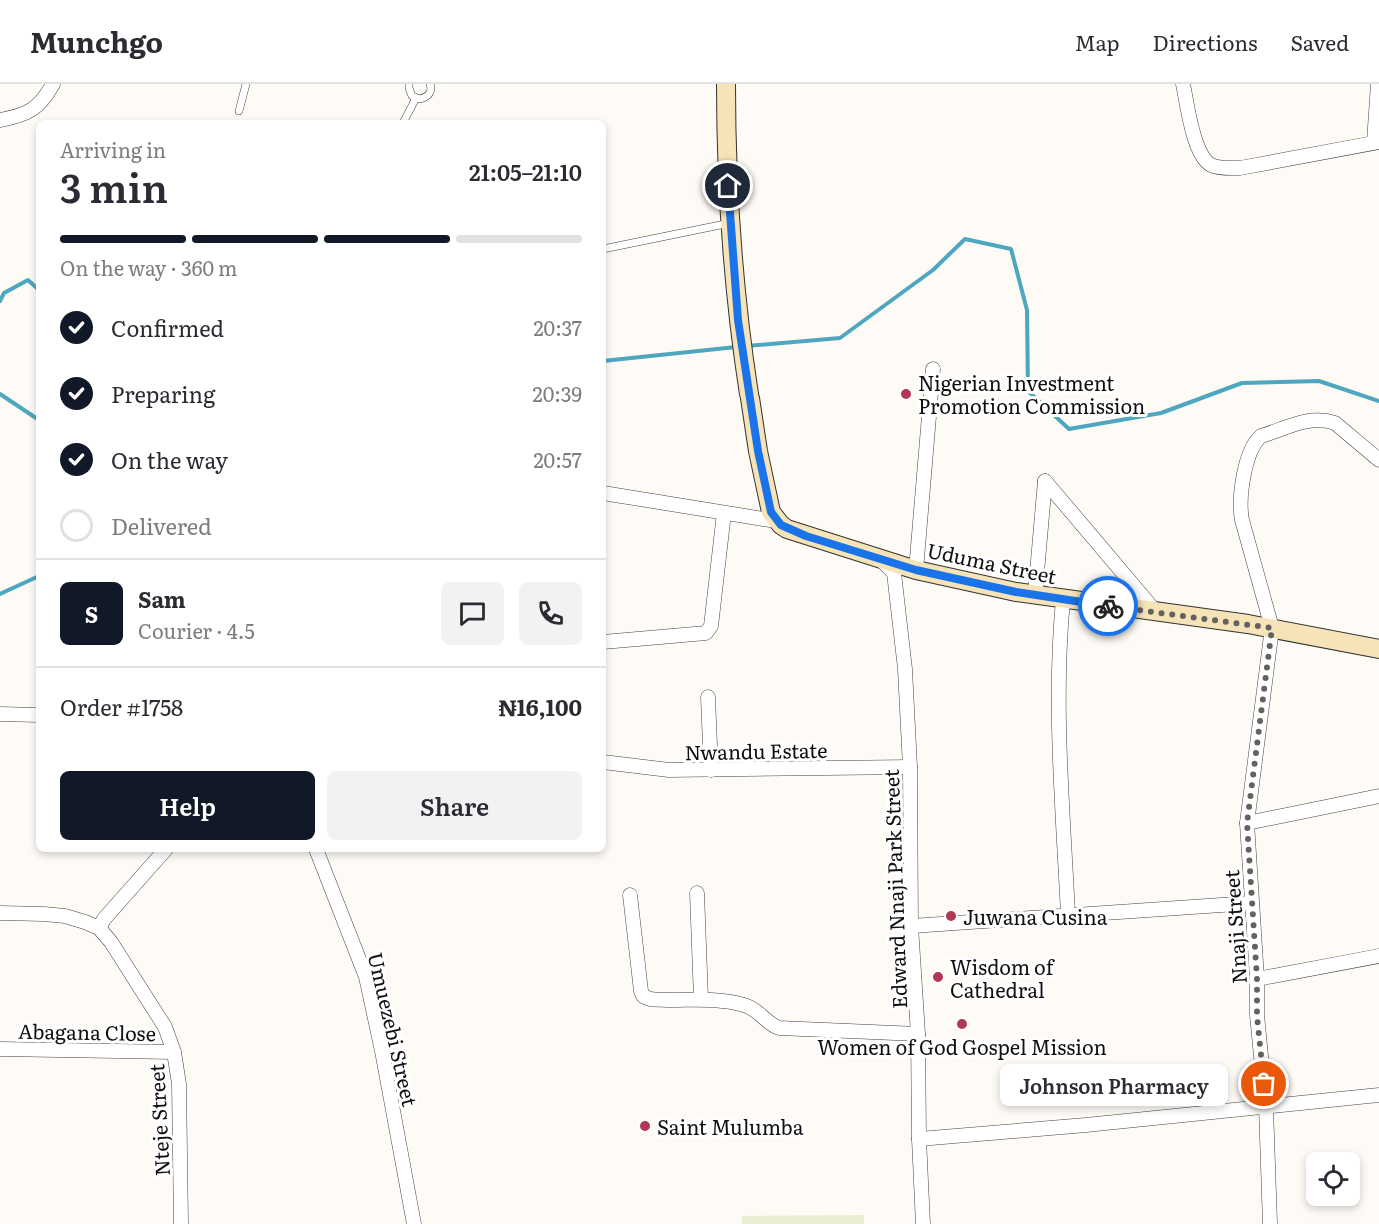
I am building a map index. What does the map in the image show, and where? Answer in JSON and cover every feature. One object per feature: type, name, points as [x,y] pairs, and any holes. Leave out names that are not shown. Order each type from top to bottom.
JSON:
[{"type":"street","points":[[0,120],[31,111],[42,101],[53,84]]},
{"type":"street","points":[[726,84],[726,148],[738,320],[758,451],[771,512],[776,520]]},
{"type":"street","points":[[1183,84],[1193,133],[1203,156],[1210,165],[1223,168],[1240,168],[1377,142],[1378,84]]},
{"type":"street","points":[[916,570],[933,369]]},
{"type":"street","points":[[1272,628],[1240,508],[1243,483],[1255,442],[1261,436],[1295,423],[1327,420],[1335,423],[1379,460]]},
{"type":"street","points":[[1035,595],[1045,481],[1156,612]]},
{"type":"street","name":"Uduma Street","points":[[606,493],[776,520],[786,529],[916,570],[1035,595],[1272,628],[1379,649]]},
{"type":"street","points":[[606,642],[706,633],[711,626],[724,513]]},
{"type":"street","name":"Edward Nnaji Park Street","points":[[880,559],[894,573],[905,669],[910,767],[911,926],[918,1034],[923,1224]]},
{"type":"street","points":[[1063,600],[1059,644],[1061,771],[1068,915]]},
{"type":"street","name":"Nnaji Street","points":[[1270,1224],[1266,1107],[1257,1016],[1257,979],[1247,823],[1272,628]]},
{"type":"street","points":[[708,697],[711,770]]},
{"type":"street","points":[[0,714],[36,715]]},
{"type":"street","name":"Nwandu Estate","points":[[606,762],[669,770],[910,767]]},
{"type":"street","points":[[1247,823],[1379,796]]},
{"type":"street","points":[[0,913],[65,916],[99,928],[163,852]]},
{"type":"street","name":"Umuezebi Street","points":[[317,852],[366,977],[414,1224]]},
{"type":"street","points":[[697,893],[701,999]]},
{"type":"street","points":[[630,895],[643,996],[661,1000],[701,999],[744,1005],[757,1011],[772,1026],[779,1028],[918,1034]]},
{"type":"street","points":[[911,926],[1251,903]]},
{"type":"street","name":"Nteje Street","points":[[99,928],[111,942],[165,1028],[174,1052],[178,1084],[181,1224]]},
{"type":"street","points":[[1257,979],[1379,956]]},
{"type":"street","name":"Abagana Close","points":[[0,1049],[174,1052]]},
{"type":"street","points":[[919,1139],[1379,1095]]},
{"type":"lane","points":[[239,111],[246,84]]},
{"type":"lane","points":[[409,84],[410,92],[420,99],[431,92],[430,84]]},
{"type":"lane","points":[[405,120],[416,98]]},
{"type":"lane","points":[[606,248],[730,223]]},
{"type":"green space","points":[[864,1215],[864,1224],[742,1224],[742,1216]]},
{"type":"waterway","points":[[746,346],[840,338],[933,270],[965,239],[1011,249],[1027,310],[1028,391],[1069,429],[1161,413],[1242,383],[1319,381],[1379,401]]},
{"type":"waterway","points":[[0,301],[4,293],[28,280],[36,287]]},
{"type":"waterway","points":[[606,361],[736,347]]},
{"type":"waterway","points":[[0,394],[36,418]]},
{"type":"waterway","points":[[0,594],[36,577]]},
{"type":"way so far","points":[[1108,606],[1272,628],[1247,823],[1257,979],[1257,1016],[1264,1084]]},
{"type":"place","name":"Nigerian Investment Promotion Commission","points":[[906,394]]},
{"type":"place","name":"Juwana Cusina","points":[[951,916]]},
{"type":"place","name":"Wisdom of Cathedral","points":[[938,977]]},
{"type":"place","name":"Women of God Gospel Mission","points":[[962,1024]]},
{"type":"place","name":"Johnson Pharmacy","points":[[1264,1084]]},
{"type":"place","name":"Saint Mulumba","points":[[645,1126]]},
{"type":"route","points":[[728,186],[738,320],[758,451],[771,512],[776,520],[786,529],[916,570],[1016,592],[1108,606]]}]
